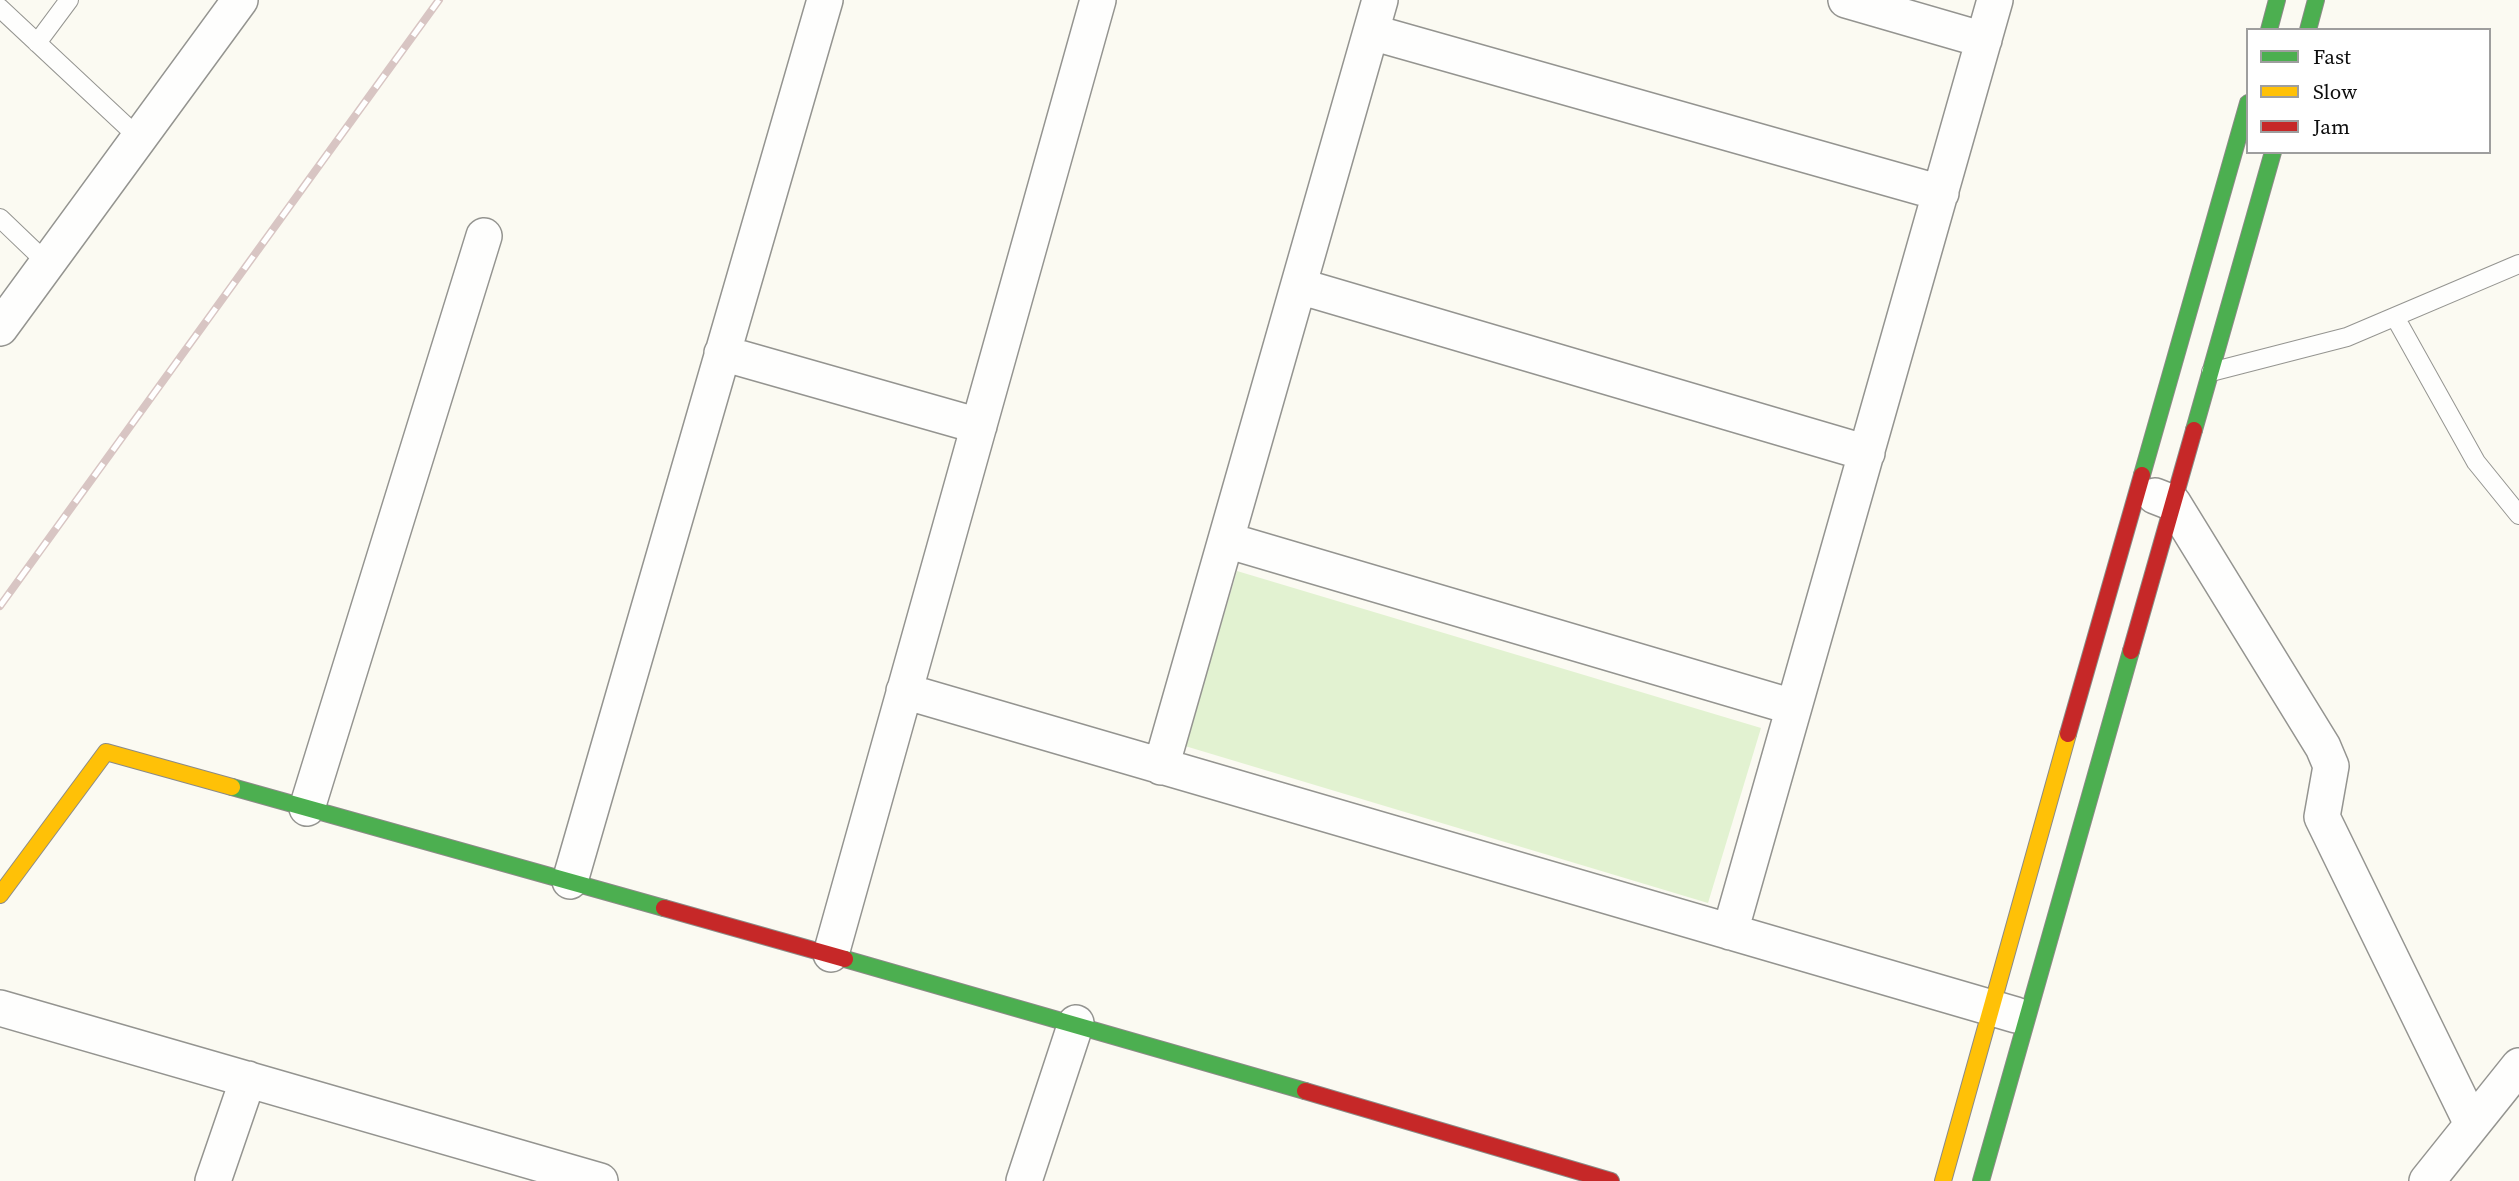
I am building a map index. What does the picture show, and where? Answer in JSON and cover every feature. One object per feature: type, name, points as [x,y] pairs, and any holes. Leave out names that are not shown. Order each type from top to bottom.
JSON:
[{"type":"street","points":[[0,328],[240,0]]},
{"type":"street","points":[[570,881],[825,0]]},
{"type":"street","points":[[831,954],[1098,0]]},
{"type":"street","points":[[1846,0],[1984,40]]},
{"type":"street","points":[[1730,932],[1995,0]]},
{"type":"street","points":[[2270,28],[2277,0]]},
{"type":"street","points":[[2309,28],[2316,0]]},
{"type":"street","points":[[1161,767],[1376,16],[1941,193]]},
{"type":"street","points":[[1943,1181],[2246,110]]},
{"type":"street","points":[[1981,1181],[2272,154]]},
{"type":"street","points":[[307,808],[484,236]]},
{"type":"street","points":[[1299,286],[1867,453]]},
{"type":"street","points":[[722,353],[979,426]]},
{"type":"street","points":[[2138,490],[2173,503],[2322,747],[2331,766],[2322,817],[2472,1124]]},
{"type":"street","points":[[1226,540],[1793,708]]},
{"type":"street","points":[[904,691],[2028,1019]]},
{"type":"street","points":[[0,895],[106,752],[1076,1023],[1611,1181]]},
{"type":"street","points":[[0,1008],[600,1181]]},
{"type":"street","points":[[1024,1181],[1076,1023]]},
{"type":"street","points":[[2427,1181],[2519,1066]]},
{"type":"street","points":[[213,1181],[248,1079]]},
{"type":"lane","points":[[37,43],[69,0]]},
{"type":"lane","points":[[0,8],[139,138]]},
{"type":"lane","points":[[0,218],[47,263]]},
{"type":"lane","points":[[2211,372],[2347,337],[2519,264]]},
{"type":"lane","points":[[2395,317],[2476,462],[2519,515]]},
{"type":"green space","points":[[1237,571],[1761,728],[1708,903],[1185,746]]},
{"type":"railway","points":[[0,606],[439,0]]},
{"type":"traffic: fast","points":[[2270,28],[2277,0]]},
{"type":"traffic: fast","points":[[2309,28],[2316,0]]},
{"type":"traffic: fast","points":[[2142,475],[2246,110]]},
{"type":"traffic: fast","points":[[2194,430],[2272,154]]},
{"type":"traffic: fast","points":[[1981,1181],[2131,651]]},
{"type":"traffic: fast","points":[[232,787],[664,908]]},
{"type":"traffic: fast","points":[[845,959],[1305,1091]]},
{"type":"traffic: slow","points":[[1943,1181],[2068,734]]},
{"type":"traffic: slow","points":[[0,895],[106,752],[232,787]]},
{"type":"traffic: jam","points":[[2131,651],[2194,430]]},
{"type":"traffic: jam","points":[[2068,734],[2142,475]]},
{"type":"traffic: jam","points":[[664,908],[845,959]]},
{"type":"traffic: jam","points":[[1305,1091],[1611,1181]]}]
